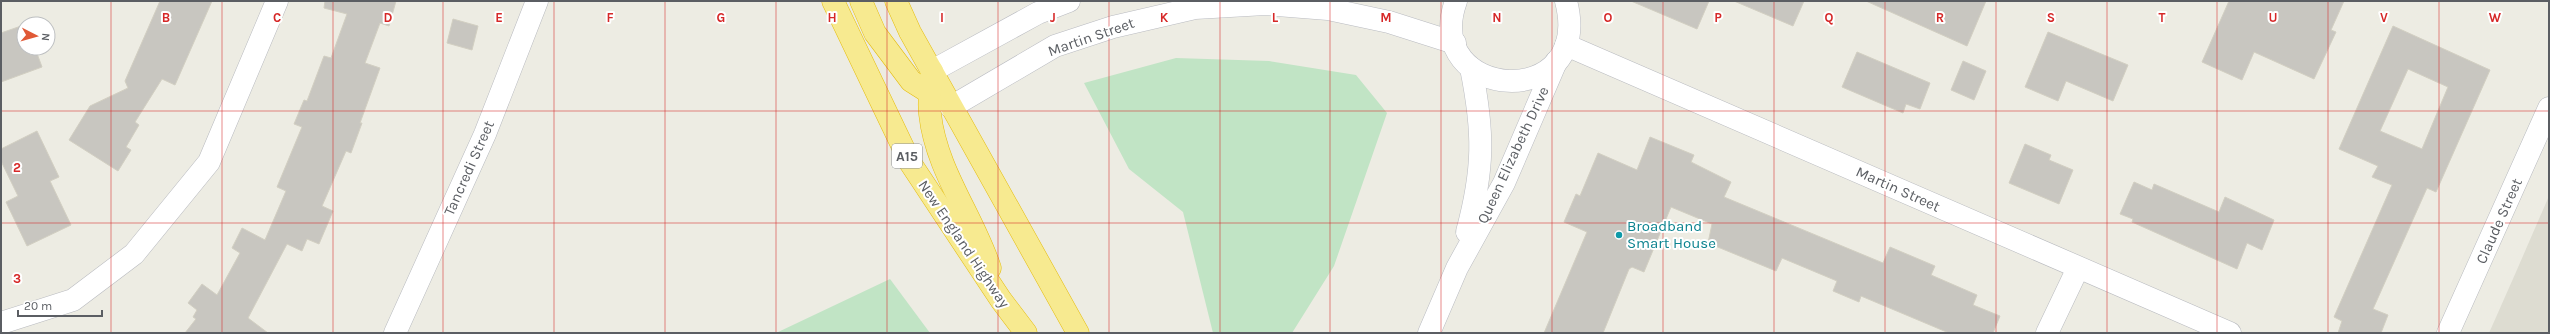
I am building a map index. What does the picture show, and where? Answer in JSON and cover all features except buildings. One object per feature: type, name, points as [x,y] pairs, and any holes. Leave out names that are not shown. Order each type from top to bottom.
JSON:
[{"type":"highway","name":"New England Highway","points":[[833,1],[911,164],[1001,300],[1026,333]]},
{"type":"highway","points":[[860,1],[875,33],[911,81],[952,106]]},
{"type":"highway","points":[[896,1],[932,71],[1078,333]]},
{"type":"highway","points":[[932,71],[930,114],[942,165],[984,249],[1001,300]]},
{"type":"street","points":[[1,323],[73,300],[134,254],[209,162],[277,1]]},
{"type":"street","name":"Tancredi Street","points":[[395,333],[485,134],[537,1]]},
{"type":"street","points":[[932,71],[1038,13],[1069,1]]},
{"type":"street","points":[[1456,1],[1452,11],[1452,27],[1455,43],[1471,68],[1484,77],[1499,82],[1515,83],[1537,76],[1561,54]]},
{"type":"street","name":"Martin Street","points":[[952,106],[1055,46],[1113,27],[1194,4],[1265,4],[1328,9],[1389,22],[1455,43]]},
{"type":"street","name":"Queen Elizabeth Drive","points":[[1429,333],[1457,268],[1504,183],[1561,54],[1570,31],[1569,6]]},
{"type":"street","name":"Martin Street","points":[[1561,54],[2078,268],[2230,333]]},
{"type":"street","name":"Queen Elizabeth Drive","points":[[1457,268],[1481,173],[1481,136],[1471,68]]},
{"type":"street","name":"Claude Street","points":[[2448,333],[2549,108]]},
{"type":"street","points":[[2047,333],[2078,268]]},
{"type":"shaded area","points":[[2549,196],[2549,333],[2489,333],[2516,272]]},
{"type":"green space","points":[[1176,58],[1269,61],[1356,75],[1387,113],[1334,266],[1292,333],[1213,333],[1183,212],[1129,169],[1084,83]]},
{"type":"green space","points":[[890,279],[930,333],[776,333]]},
{"type":"place","name":"Broadband Smart House","points":[[1619,235]]}]
